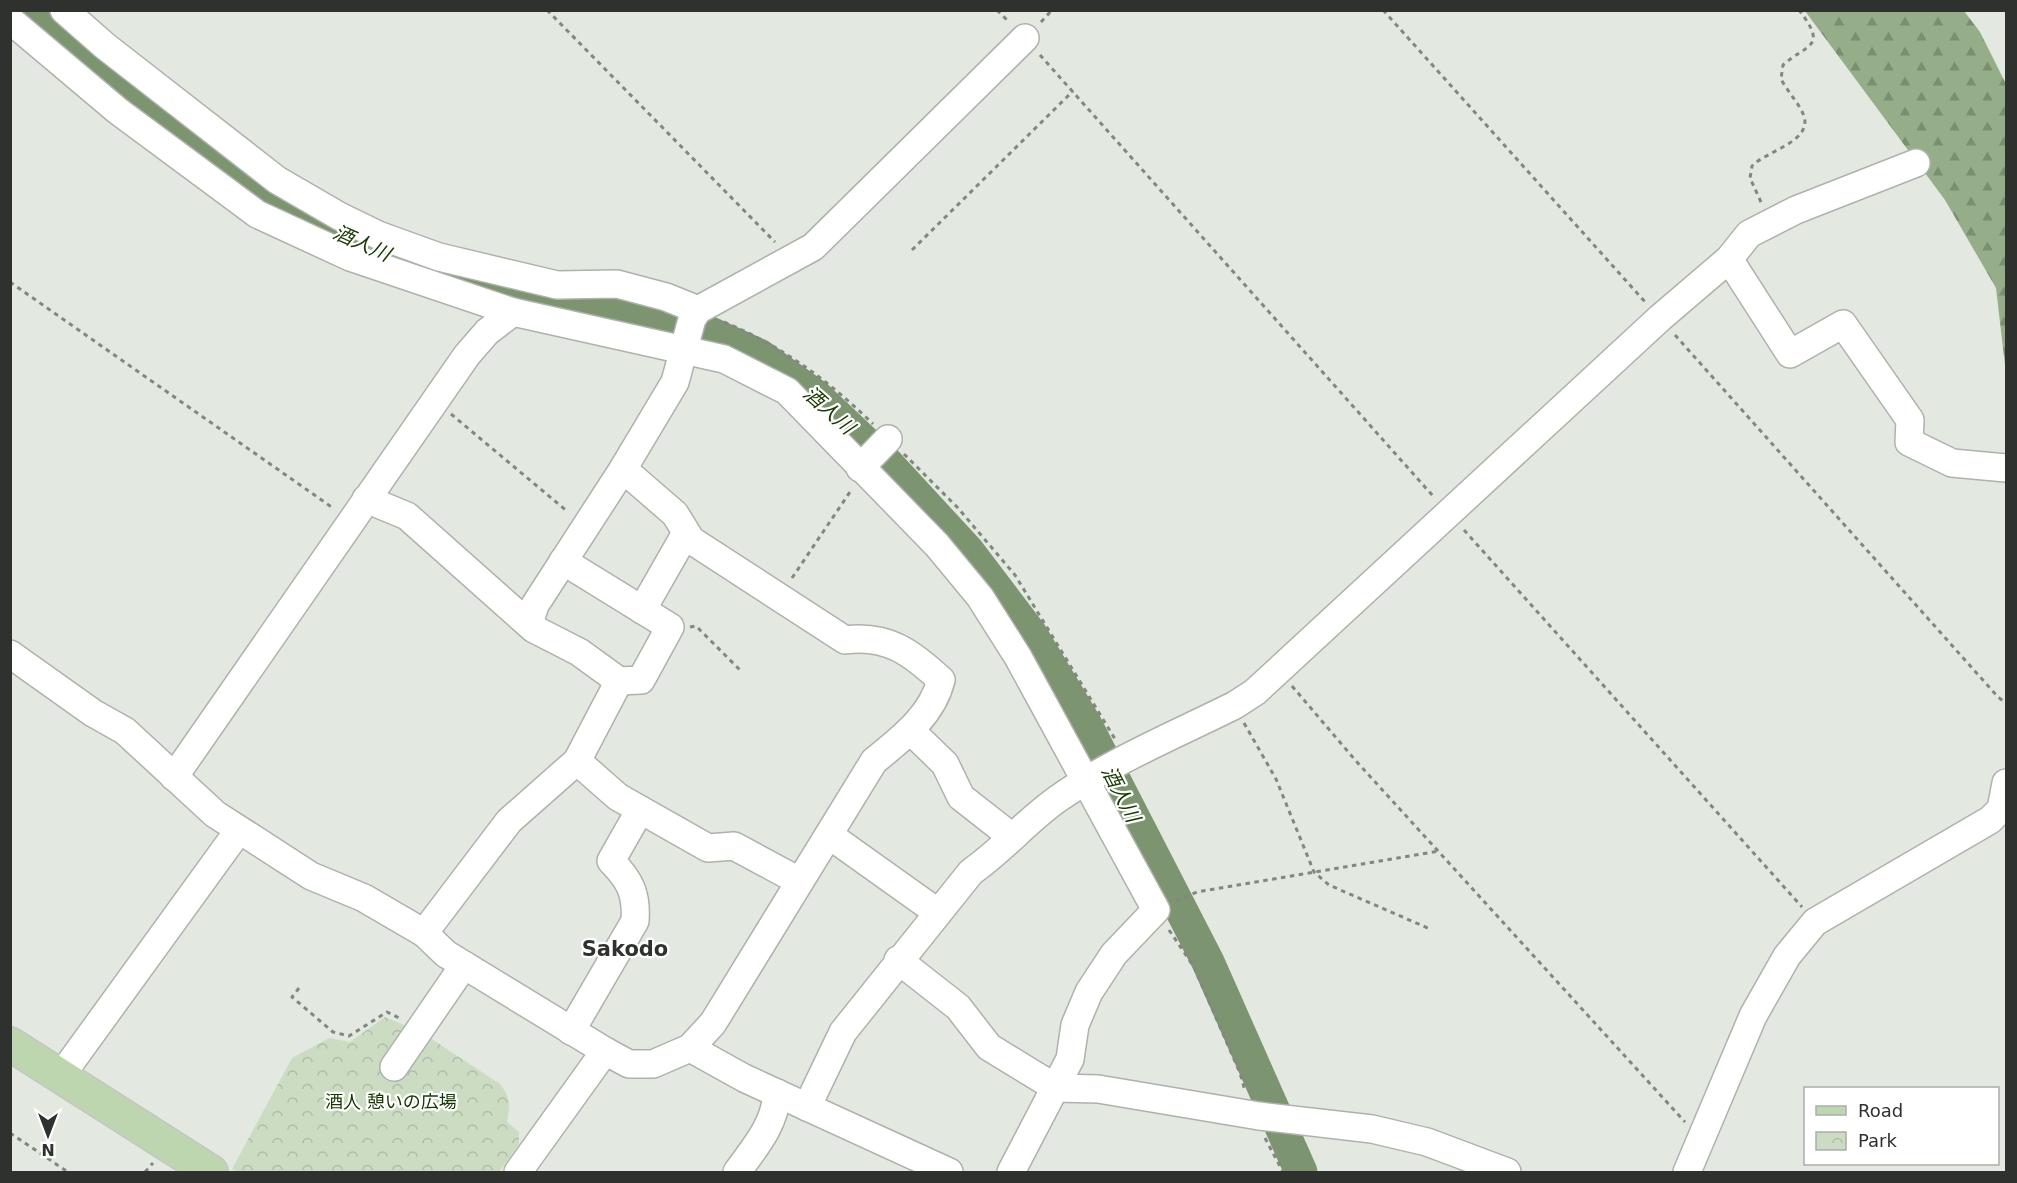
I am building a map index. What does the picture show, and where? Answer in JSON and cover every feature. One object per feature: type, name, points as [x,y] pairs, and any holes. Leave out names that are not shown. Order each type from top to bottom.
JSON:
[{"type":"main road","points":[[10,1044],[211,1173]]},
{"type":"street","points":[[64,10],[105,46],[277,180],[339,216],[378,235],[439,257],[557,285],[617,284],[666,297],[698,310]]},
{"type":"street","points":[[10,21],[118,111],[257,214],[350,257],[513,312],[683,352],[724,359],[787,391],[937,545],[980,597],[1018,657],[1156,910],[1114,954],[1089,992],[1075,1025],[1070,1059],[1011,1173]]},
{"type":"street","points":[[528,624],[535,605],[675,382],[692,319],[698,310],[813,247],[1024,38]]},
{"type":"street","points":[[807,1107],[843,1032],[898,960],[971,872],[994,856],[1012,837],[1058,798],[1086,781],[1234,705],[1279,671],[1660,318],[1729,259],[1749,234],[1796,210],[1916,163]]},
{"type":"street","points":[[257,214],[277,180]]},
{"type":"street","points":[[1729,259],[1790,354],[1843,324],[1910,420],[1909,442],[1952,463],[2007,468]]},
{"type":"street","points":[[174,777],[434,401],[487,332],[513,312]]},
{"type":"street","points":[[860,468],[888,439]]},
{"type":"street","points":[[10,654],[93,713],[125,731],[214,814],[310,876],[364,898],[424,933],[446,954],[605,1051],[629,1064],[653,1064],[690,1048],[713,1023],[874,761],[910,731],[938,695],[941,680],[917,658],[888,643],[866,637],[846,640],[691,540],[675,514],[622,469]]},
{"type":"street","points":[[359,510],[407,516],[528,624],[579,652],[619,681],[641,680],[670,627],[563,561]]},
{"type":"street","points":[[642,610],[686,533]]},
{"type":"street","points":[[424,933],[508,821],[577,761],[619,681]]},
{"type":"street","points":[[910,731],[945,764],[962,797],[1012,837]]},
{"type":"street","points":[[577,761],[618,797],[708,848],[734,846],[799,881]]},
{"type":"street","points":[[1687,1173],[1753,1016],[1787,956],[1815,922],[1990,820],[2001,810],[2007,783]]},
{"type":"street","points":[[571,1031],[635,921],[637,900],[621,872],[611,861],[640,810]]},
{"type":"street","points":[[60,1077],[239,830]]},
{"type":"street","points":[[829,835],[938,912]]},
{"type":"street","points":[[898,960],[958,1007],[989,1047],[1056,1088],[1098,1089],[1252,1115],[1372,1128],[1427,1142],[1507,1173]]},
{"type":"street","points":[[394,1067],[464,965]]},
{"type":"street","points":[[690,1048],[777,1093],[949,1173]]},
{"type":"street","points":[[526,1170],[605,1051]]},
{"type":"street","points":[[737,1173],[771,1124],[776,1110],[777,1093]]},
{"type":"path","points":[[547,10],[792,260]]},
{"type":"path","points":[[1383,10],[1998,697],[2007,703]]},
{"type":"path","points":[[1772,222],[1752,185],[1750,171],[1757,160],[1798,137],[1804,128],[1804,116],[1781,79],[1783,65],[1813,43],[1812,30],[1799,10]]},
{"type":"path","points":[[1024,38],[1815,922]]},
{"type":"path","points":[[912,250],[1073,91]]},
{"type":"path","points":[[10,282],[359,510]]},
{"type":"path","points":[[434,401],[585,527]]},
{"type":"path","points":[[778,597],[850,496],[860,468]]},
{"type":"path","points":[[670,627],[696,627],[740,669]]},
{"type":"path","points":[[1279,671],[1684,1122],[1705,1129]]},
{"type":"path","points":[[1234,705],[1276,779],[1301,834],[1314,872],[1329,885],[1430,929]]},
{"type":"path","points":[[1283,1173],[1252,1115],[1240,1073],[1194,967],[1156,910],[1197,892],[1439,851]]},
{"type":"path","points":[[299,988],[292,997],[333,1032],[349,1036],[387,1012],[420,1029]]},
{"type":"path","points":[[10,1133],[68,1173]]},
{"type":"green space","points":[[1805,11],[1964,11],[1980,32],[2006,84],[2006,374],[1996,288],[1945,200]]},
{"type":"green space","name":"酒人 憩いの広場","points":[[385,1017],[421,1032],[500,1084],[509,1102],[507,1122],[519,1132],[519,1144],[499,1172],[237,1172],[232,1169],[292,1058],[329,1038],[350,1042]]},
{"type":"waterway","name":"酒人川","points":[[36,10],[122,81],[233,167],[309,218],[358,243],[409,264],[506,287],[639,313],[706,331],[759,355],[816,396],[885,461],[968,551],[1031,634],[1086,725],[1208,962],[1301,1172]]},
{"type":"district","name":"Sakodo","points":[[625,949]]}]
